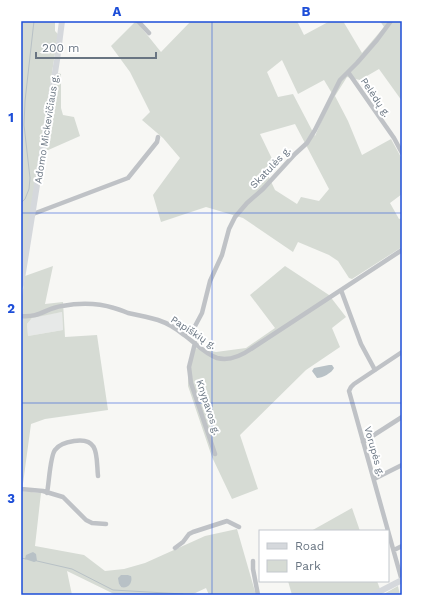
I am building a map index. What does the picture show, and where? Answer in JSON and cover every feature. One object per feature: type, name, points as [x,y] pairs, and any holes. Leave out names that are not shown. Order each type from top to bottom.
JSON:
[{"type":"main road","name":"Adomo Mickevičiaus g.","points":[[21,286],[58,60],[62,21]]},
{"type":"main road","points":[[373,595],[402,580]]},
{"type":"street","points":[[138,21],[150,33]]},
{"type":"street","name":"Skatulės g.","points":[[183,333],[194,328],[202,313],[210,281],[222,255],[228,229],[235,217],[307,143],[340,80],[376,40],[390,21]]},
{"type":"street","name":"Pelėdų g.","points":[[348,72],[394,138],[402,153]]},
{"type":"street","points":[[33,214],[128,178],[158,142],[158,137]]},
{"type":"street","name":"Papiškių g.","points":[[21,316],[35,316],[59,306],[95,305],[114,308],[158,320],[183,333],[217,358],[241,356],[402,250]]},
{"type":"street","points":[[341,290],[361,344],[375,370]]},
{"type":"street","name":"Knypavos g.","points":[[195,343],[189,367],[191,383],[215,454]]},
{"type":"street","name":"Vorupės g.","points":[[388,530],[349,391],[354,384],[402,352]]},
{"type":"street","points":[[363,442],[402,418]]},
{"type":"street","points":[[47,493],[53,453],[62,444],[84,440],[91,442],[96,452],[98,476]]},
{"type":"street","points":[[374,480],[402,465]]},
{"type":"street","points":[[21,488],[63,497],[86,520],[92,523],[106,524]]},
{"type":"street","points":[[175,548],[193,532],[227,522],[239,527]]},
{"type":"street","name":"Vorupės g.","points":[[389,532],[402,580]]},
{"type":"street","points":[[394,550],[402,546]]},
{"type":"street","points":[[253,561],[258,595]]},
{"type":"shaded area","points":[[62,312],[63,330],[28,336],[27,324],[33,317]]},
{"type":"shaded area","points":[[332,365],[334,368],[333,370],[321,377],[317,378],[312,371],[314,368]]},
{"type":"shaded area","points":[[33,552],[36,554],[37,561],[34,562],[25,559],[26,555]]},
{"type":"shaded area","points":[[121,575],[131,576],[131,583],[128,586],[121,587],[119,584],[118,578]]},
{"type":"green space","points":[[21,21],[55,21],[55,31],[58,34],[21,273]]},
{"type":"green space","points":[[136,21],[161,52],[191,21],[297,21],[304,35],[330,21],[343,21],[362,53],[384,27],[380,21],[402,21],[402,101],[379,69],[360,80],[347,77],[335,96],[348,121],[362,155],[391,139],[402,159],[402,194],[390,203],[399,219],[402,218],[402,247],[352,279],[349,278],[338,261],[329,255],[298,242],[293,252],[243,218],[206,207],[161,222],[153,195],[180,158],[163,138],[142,120],[150,112],[130,72],[111,46]],"holes":[[[282,60],[298,94],[324,80],[333,95],[315,136],[293,94],[278,97],[267,72]],[[295,124],[329,189],[319,201],[301,197],[297,204],[275,190],[266,171],[275,165],[260,134]]]},
{"type":"green space","points":[[58,73],[61,74],[61,108],[63,115],[74,117],[80,136],[46,151]]},
{"type":"green space","points":[[53,266],[45,304],[63,302],[65,337],[97,335],[108,410],[45,419],[31,424],[22,491],[41,493],[35,546],[84,555],[105,571],[124,569],[145,563],[205,536],[237,529],[256,595],[209,595],[206,588],[191,595],[114,594],[67,571],[72,595],[21,595],[21,303],[25,276]],"holes":[[[62,312],[63,330],[28,336],[27,324],[32,318]],[[124,575],[131,576],[121,587],[119,584]]]},
{"type":"green space","points":[[285,266],[329,295],[346,317],[332,328],[340,347],[306,370],[240,435],[258,489],[232,499],[212,457],[188,386],[188,364],[195,348],[216,352],[246,348],[275,328],[250,295]]},
{"type":"green space","points":[[352,508],[360,530],[313,530]]},
{"type":"green space","points":[[288,582],[377,582],[380,589],[367,595],[292,595]]},
{"type":"green space","points":[[398,586],[400,595],[382,595]]},
{"type":"waterway","points":[[21,203],[25,199],[29,189],[30,178],[24,125],[25,101],[34,21]]},
{"type":"waterway","points":[[21,558],[26,559]]},
{"type":"waterway","points":[[37,561],[72,569],[113,590],[183,594]]}]
